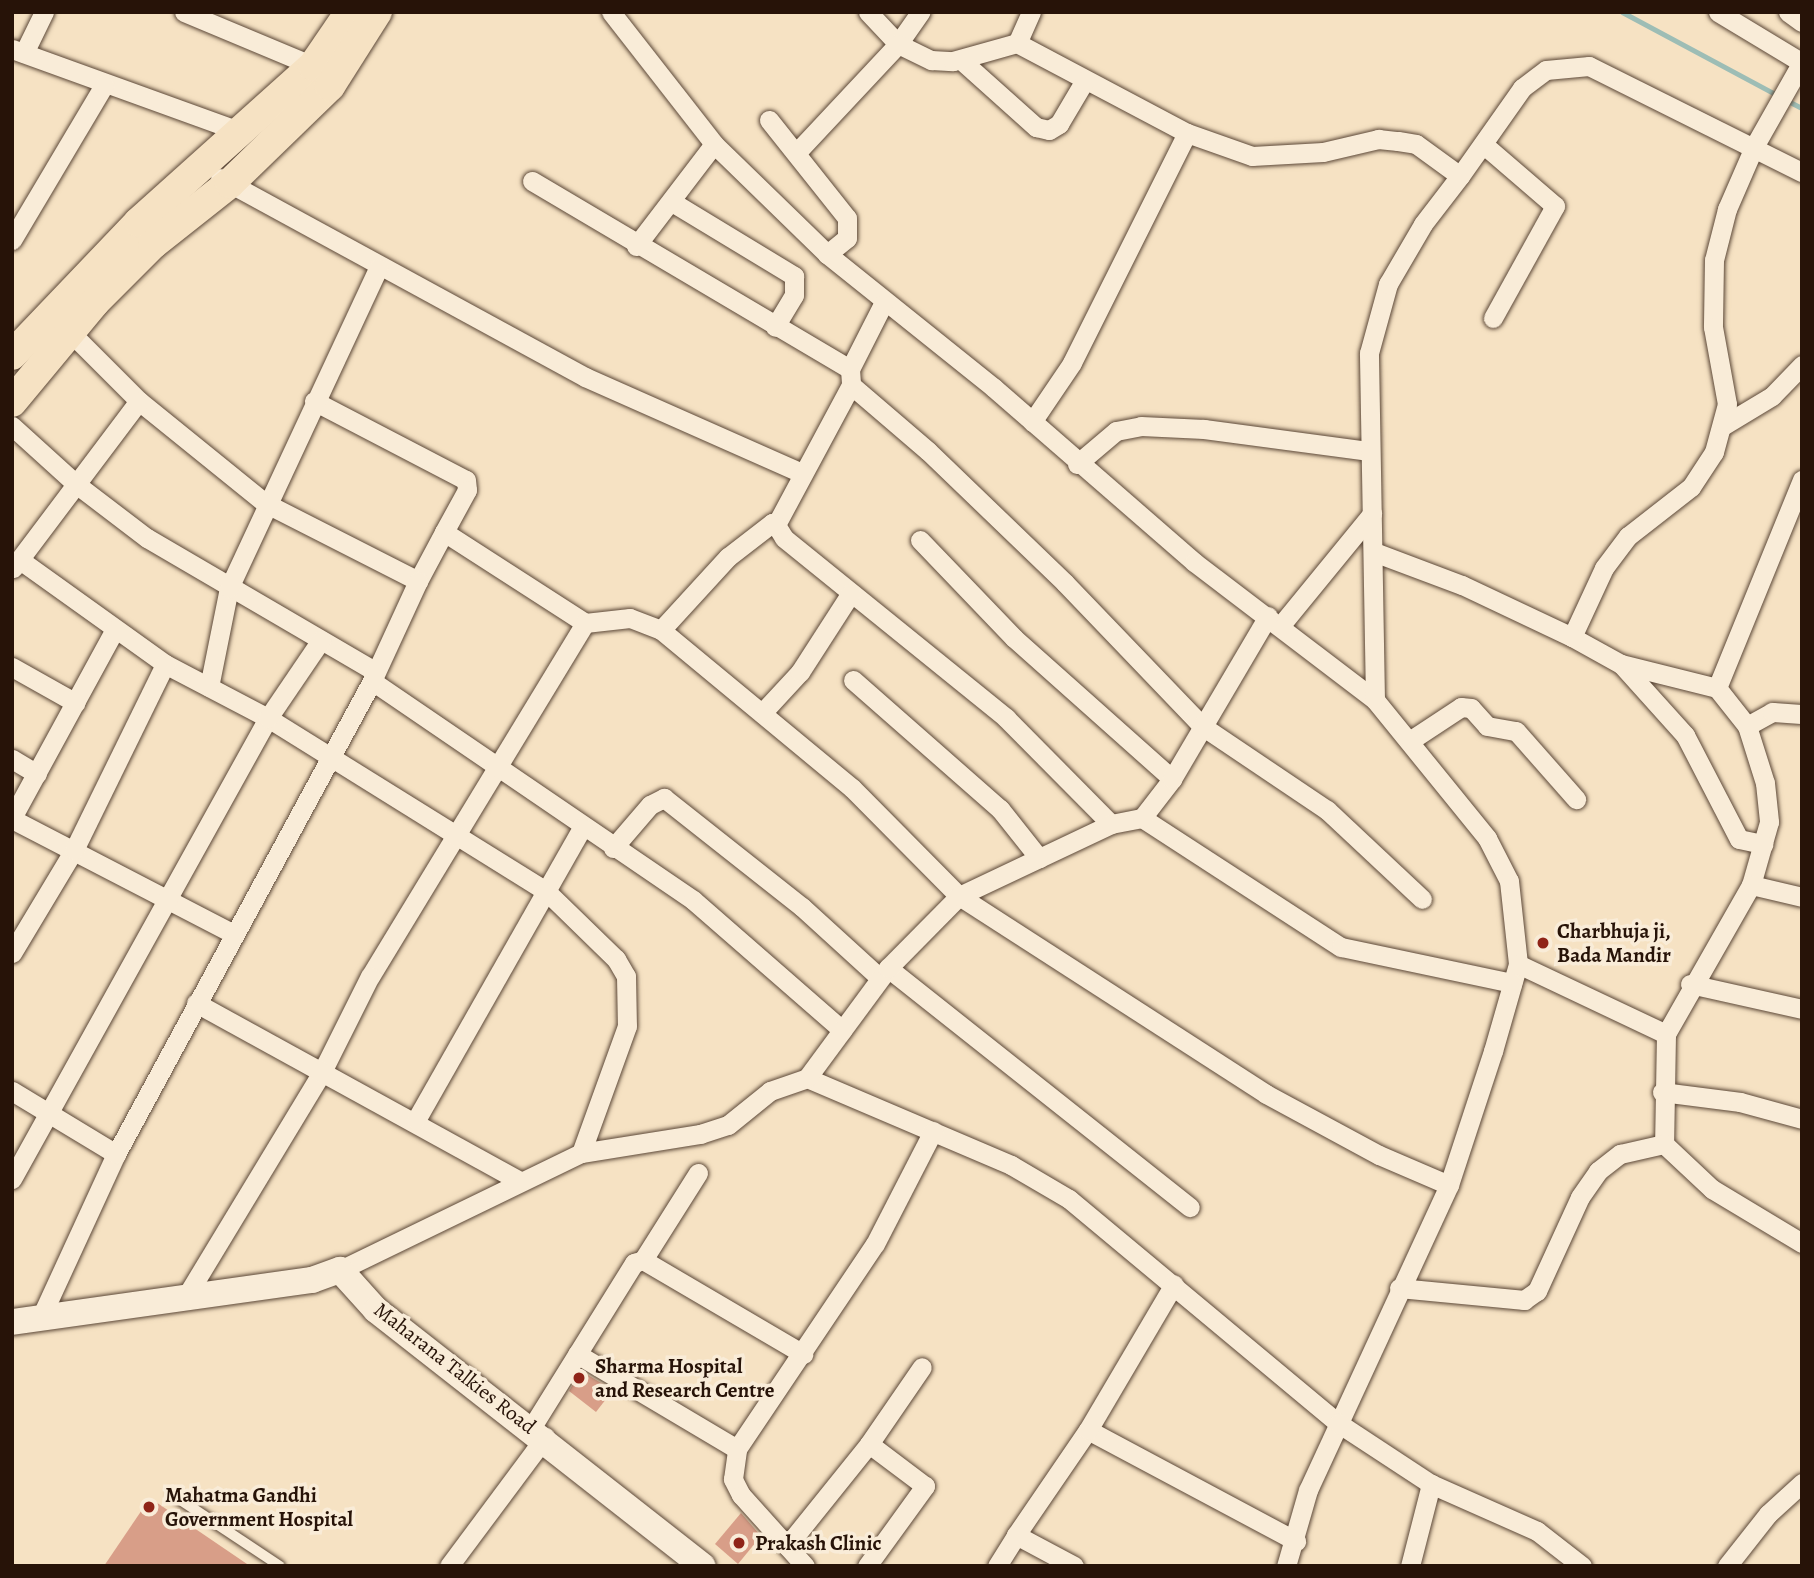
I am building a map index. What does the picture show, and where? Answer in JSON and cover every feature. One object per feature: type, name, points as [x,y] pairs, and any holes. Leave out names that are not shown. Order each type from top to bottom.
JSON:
[{"type":"main road","points":[[12,402],[60,322],[201,167],[313,66],[356,13]]},
{"type":"main road","points":[[18,338],[60,322],[230,183],[330,86],[356,13]]},
{"type":"street","points":[[184,12],[313,66]]},
{"type":"street","points":[[611,12],[715,144],[827,254],[883,304],[1032,422],[1077,464],[1194,562],[1275,620],[1375,700],[1411,740],[1487,838],[1509,881],[1518,964],[1449,1185],[1399,1288],[1308,1490],[1296,1541],[1286,1566]]},
{"type":"street","points":[[868,12],[898,44],[931,60],[961,60],[1017,43],[1187,133],[1252,156],[1323,152],[1378,139],[1416,144],[1460,176]]},
{"type":"street","points":[[797,152],[898,44],[920,12]]},
{"type":"street","points":[[1017,43],[1031,12]]},
{"type":"street","points":[[1572,637],[1604,568],[1636,529],[1692,487],[1724,425],[1727,404],[1713,327],[1714,260],[1727,209],[1754,147],[1800,66],[1718,12]]},
{"type":"street","points":[[1788,12],[1802,22]]},
{"type":"street","points":[[40,14],[18,51],[104,85],[242,132]]},
{"type":"street","points":[[961,60],[1036,127],[1049,130],[1059,124],[1085,80]]},
{"type":"street","points":[[1375,700],[1374,552],[1368,451],[1370,353],[1376,318],[1409,248],[1522,88],[1546,69],[1589,66],[1802,172]]},
{"type":"street","points":[[12,240],[104,85]]},
{"type":"street","points":[[769,120],[847,218],[847,238],[827,254]]},
{"type":"street","points":[[1032,422],[1072,363],[1187,133]]},
{"type":"street","points":[[636,246],[715,144]]},
{"type":"street","points":[[1483,144],[1555,206],[1493,318]]},
{"type":"street","points":[[201,167],[378,268],[585,377],[802,474]]},
{"type":"street","points":[[532,181],[636,246],[775,327],[850,377],[1055,573],[1202,726],[1327,810],[1422,899]]},
{"type":"street","points":[[672,202],[794,276],[794,295],[775,327]]},
{"type":"street","points":[[209,687],[229,588],[265,503],[378,268]]},
{"type":"street","points":[[776,525],[850,377],[883,304]]},
{"type":"street","points":[[60,322],[139,401],[265,503],[418,581]]},
{"type":"street","points":[[1724,425],[1772,396],[1802,365]]},
{"type":"street","points":[[139,401],[17,556],[165,664],[268,718],[546,891],[626,976],[627,1026],[581,1153]]},
{"type":"street","points":[[41,1317],[116,1154],[232,933],[331,759],[374,676],[418,581],[467,490],[466,480],[314,401]]},
{"type":"street","points":[[12,426],[76,484],[147,538],[321,640],[582,828],[693,900],[842,1030]]},
{"type":"street","points":[[1077,464],[1116,431],[1141,426],[1204,429],[1368,451]]},
{"type":"street","points":[[1717,688],[1796,511],[1802,480]]},
{"type":"street","points":[[12,1322],[312,1280],[340,1270],[581,1153],[700,1135],[728,1125],[771,1091],[807,1078],[884,973],[960,896],[1111,824],[1142,818],[1172,779],[1202,726],[1275,620],[1372,514]]},
{"type":"street","points":[[661,630],[728,557],[772,523],[784,538],[1006,718],[1111,824]]},
{"type":"street","points":[[444,532],[584,623],[630,618],[661,630],[852,788],[960,896],[1266,1094],[1379,1155],[1449,1185]]},
{"type":"street","points":[[920,540],[1014,638],[1172,779]]},
{"type":"street","points":[[1374,552],[1572,637],[1622,664],[1717,688],[1747,726],[1765,783],[1769,822],[1751,885],[1690,985],[1666,1034],[1662,1092],[1664,1144],[1712,1189],[1802,1243]]},
{"type":"street","points":[[762,713],[800,672],[851,593]]},
{"type":"street","points":[[186,1297],[321,1072],[370,976],[584,623]]},
{"type":"street","points":[[115,629],[12,818],[168,896],[232,933]]},
{"type":"street","points":[[12,1179],[268,718],[321,640]]},
{"type":"street","points":[[12,953],[74,850],[165,664]]},
{"type":"street","points":[[1622,664],[1685,735],[1734,833],[1739,839],[1763,844]]},
{"type":"street","points":[[12,667],[76,703]]},
{"type":"street","points":[[853,680],[1000,809],[1039,858]]},
{"type":"street","points":[[1411,740],[1461,708],[1471,708],[1487,726],[1505,725],[1516,732],[1576,799]]},
{"type":"street","points":[[1747,726],[1772,712],[1802,714]]},
{"type":"street","points":[[12,760],[37,774]]},
{"type":"street","points":[[613,848],[650,805],[664,798],[884,973],[1190,1207]]},
{"type":"street","points":[[1142,818],[1341,947],[1512,983]]},
{"type":"street","points":[[416,1120],[582,828]]},
{"type":"street","points":[[1751,885],[1802,897]]},
{"type":"street","points":[[1518,964],[1666,1034]]},
{"type":"street","points":[[1690,985],[1802,1009]]},
{"type":"street","points":[[196,1003],[321,1072],[416,1120],[520,1181]]},
{"type":"street","points":[[807,1078],[1011,1165],[1069,1199],[1338,1423],[1431,1484],[1537,1531],[1581,1566]]},
{"type":"street","points":[[12,1091],[116,1154]]},
{"type":"street","points":[[1662,1092],[1740,1102],[1802,1119]]},
{"type":"street","points":[[804,1566],[733,1479],[737,1450],[875,1244],[933,1131]]},
{"type":"street","points":[[1399,1288],[1524,1300],[1537,1291],[1580,1197],[1598,1171],[1620,1154],[1664,1144]]},
{"type":"street","points":[[449,1566],[537,1433],[577,1354],[634,1263],[643,1260],[698,1173]]},
{"type":"street","points":[[643,1260],[803,1354]]},
{"type":"street","name":"Maharana Talkies Road","points":[[340,1270],[376,1310],[537,1433],[699,1565]]},
{"type":"street","points":[[997,1566],[1088,1430],[1174,1284]]},
{"type":"street","points":[[577,1354],[737,1450]]},
{"type":"street","points":[[787,1546],[869,1444],[922,1367]]},
{"type":"street","points":[[1088,1430],[1296,1541]]},
{"type":"street","points":[[867,1566],[925,1486],[869,1444]]},
{"type":"street","points":[[1727,1566],[1768,1514],[1802,1483]]},
{"type":"street","points":[[1410,1566],[1431,1484]]},
{"type":"street","points":[[1016,1535],[1074,1566]]},
{"type":"lane","points":[[173,1494],[280,1566]]},
{"type":"building","points":[[581,1371],[613,1390],[596,1412],[569,1391]]},
{"type":"building","points":[[150,1498],[250,1566],[104,1566]]},
{"type":"building","points":[[741,1513],[761,1536],[738,1564],[715,1544]]},
{"type":"waterway","points":[[1622,12],[1777,95]]},
{"type":"waterway","points":[[1786,100],[1802,108]]},
{"type":"place","name":"Charbhuja ji, Bada Mandir","points":[[1543,943]]},
{"type":"place","name":"Sharma Hospital and Research Centre","points":[[579,1378]]},
{"type":"place","name":"Mahatma Gandhi Government Hospital","points":[[149,1507]]},
{"type":"place","name":"Prakash Clinic","points":[[739,1543]]}]
